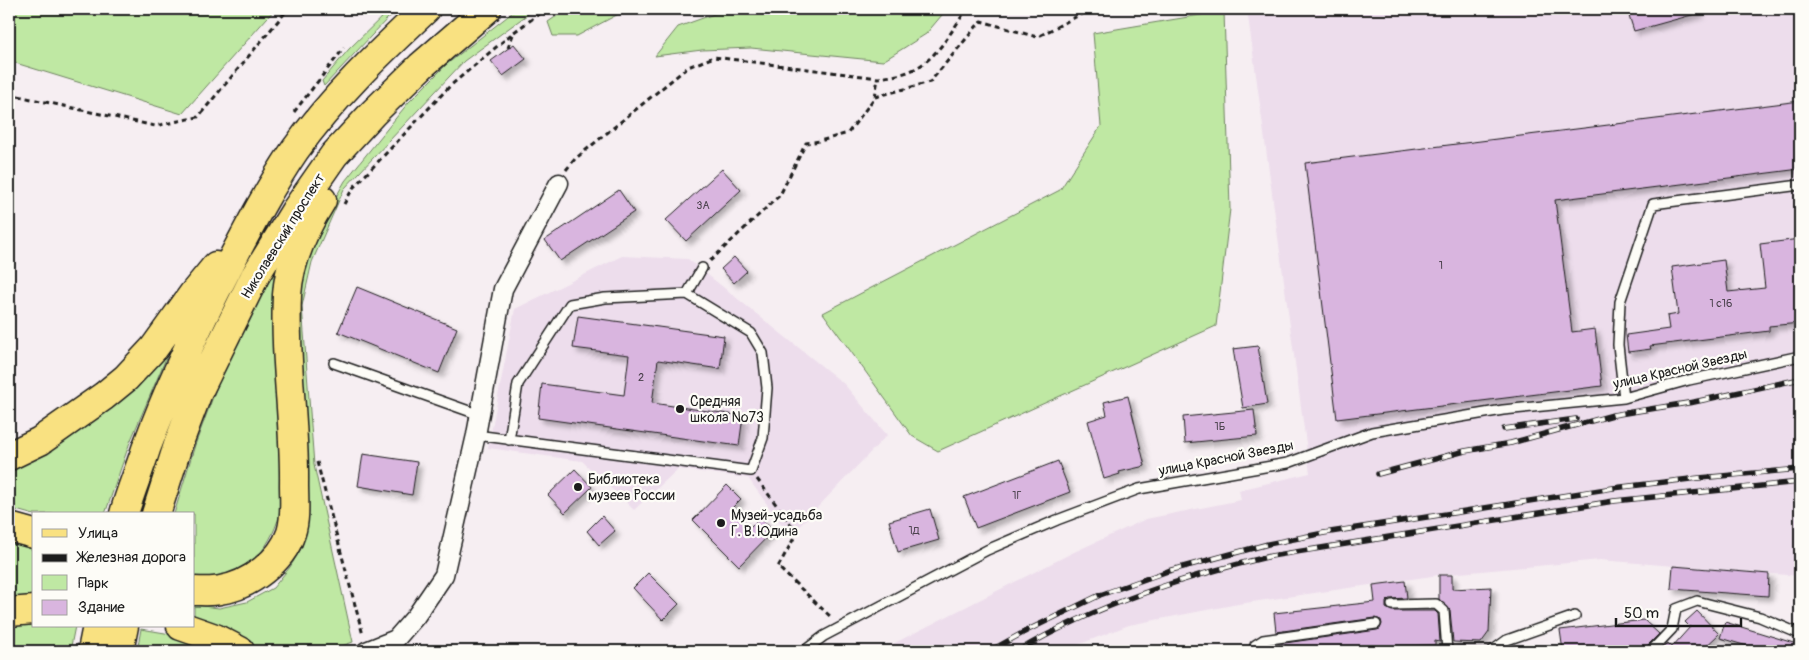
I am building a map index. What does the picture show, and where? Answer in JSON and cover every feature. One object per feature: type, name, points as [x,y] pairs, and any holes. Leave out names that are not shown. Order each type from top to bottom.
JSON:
[{"type":"main road","name":"Николаевский проспект","points":[[124,512],[155,425],[198,326],[255,215],[295,151],[336,98],[426,9]]},
{"type":"main road","name":"Николаевский проспект","points":[[157,512],[178,445],[198,392],[255,276],[318,177],[334,156],[373,113],[421,66],[487,9]]},
{"type":"main road","points":[[195,591],[221,590],[243,583],[267,567],[280,553],[291,533],[294,514],[295,475],[287,336],[287,294],[294,260],[314,212],[373,113]]},
{"type":"main road","points":[[9,456],[40,441],[104,396],[126,378],[154,348],[193,294],[255,215]]},
{"type":"main road","points":[[9,527],[32,533]]},
{"type":"main road","points":[[9,612],[32,610]]},
{"type":"main road","points":[[92,651],[97,628]]},
{"type":"main road","points":[[119,651],[124,628]]},
{"type":"main road","points":[[187,628],[215,638],[240,651]]},
{"type":"street","points":[[365,643],[396,639],[416,616],[444,575],[476,436],[503,289],[559,183]]},
{"type":"lane","points":[[1624,398],[1618,344],[1620,302],[1653,204],[1800,185]]},
{"type":"lane","points":[[687,294],[702,268]]},
{"type":"lane","points":[[476,436],[751,471],[763,438],[767,388],[763,353],[750,334],[687,294],[605,298],[570,304],[518,384],[509,440]]},
{"type":"lane","name":"улица Красной Звезды","points":[[804,651],[824,636],[987,550],[1056,520],[1139,489],[1288,463],[1372,432],[1503,410],[1624,398],[1689,380],[1800,356]]},
{"type":"lane","points":[[334,363],[480,415]]},
{"type":"lane","points":[[1651,651],[1672,629],[1676,610],[1697,601],[1760,617],[1800,634]]},
{"type":"lane","points":[[1392,605],[1436,604],[1444,612],[1447,651]]},
{"type":"lane","points":[[1492,651],[1507,640],[1575,616]]},
{"type":"lane","points":[[1255,651],[1255,645],[1263,640],[1376,624]]},
{"type":"path","points":[[9,94],[156,126],[198,116],[288,9]]},
{"type":"path","points":[[353,188],[450,86],[514,32],[546,9]]},
{"type":"path","points":[[559,183],[575,159],[688,66],[714,57],[878,78],[903,74],[924,63],[941,48],[967,9]]},
{"type":"path","points":[[875,97],[930,82],[980,21],[1037,37],[1091,9]]},
{"type":"path","points":[[508,48],[514,32]]},
{"type":"path","points":[[290,117],[344,48]]},
{"type":"path","points":[[702,268],[780,195],[806,143],[848,133],[875,97],[878,78]]},
{"type":"path","points":[[317,454],[317,463],[365,643]]},
{"type":"path","points":[[751,471],[795,530],[794,538],[778,567],[816,605],[842,627]]},
{"type":"shaded area","points":[[1247,9],[1800,9],[1800,576],[1600,560],[1439,575],[1238,604],[1129,625],[1062,651],[879,651],[1072,553],[1146,519],[1241,500],[1239,490],[1310,473]]},
{"type":"shaded area","name":"Средняя школа №73","points":[[622,256],[688,259],[844,384],[887,435],[790,536],[748,478],[678,469],[634,510],[582,461],[488,448],[515,309]]},
{"type":"green space","points":[[9,9],[275,9],[182,114],[9,61]]},
{"type":"green space","points":[[390,9],[401,9],[388,18],[324,86],[322,81],[349,49]]},
{"type":"green space","points":[[517,9],[535,9],[464,61],[344,189],[312,262],[302,306],[314,465],[353,642],[328,651],[264,651],[205,620],[195,617],[195,605],[219,608],[247,602],[273,588],[290,567],[302,547],[309,514],[296,320],[304,270],[324,218],[345,181],[408,103],[447,64]]},
{"type":"green space","points":[[567,9],[628,9],[577,36],[553,36],[548,22]]},
{"type":"green space","points":[[728,9],[947,9],[926,34],[883,61],[751,48],[702,50],[655,56],[678,27]]},
{"type":"green space","points":[[1224,11],[1230,209],[1216,326],[938,451],[912,436],[823,313],[1060,190],[1101,126],[1093,33]]},
{"type":"green space","points":[[280,261],[285,493],[282,507],[278,521],[266,546],[247,565],[221,575],[204,578],[195,577],[195,512],[175,512],[195,445],[225,365]]},
{"type":"green space","points":[[167,356],[130,442],[106,512],[32,512],[32,514],[9,508],[9,470],[71,432]]},
{"type":"green space","points":[[9,543],[32,547],[32,595],[9,598]]},
{"type":"green space","points":[[32,622],[32,628],[75,628],[70,651],[12,651],[9,649],[9,626]]},
{"type":"green space","points":[[141,629],[165,633],[217,651],[137,651]]},
{"type":"building","points":[[1627,9],[1699,9],[1699,13],[1634,31]]},
{"type":"building","points":[[514,44],[526,59],[503,76],[491,61]]},
{"type":"building","points":[[1800,101],[1800,169],[1555,200],[1572,332],[1595,329],[1602,386],[1337,419],[1305,163]]},
{"type":"building","points":[[722,169],[741,190],[686,241],[666,220]]},
{"type":"building","points":[[619,190],[634,212],[560,261],[545,240]]},
{"type":"building","points":[[1800,239],[1800,323],[1769,326],[1769,331],[1650,346],[1651,349],[1628,352],[1626,335],[1669,329],[1667,316],[1678,314],[1672,267],[1724,260],[1728,292],[1765,288],[1760,244]]},
{"type":"building","points":[[734,257],[747,271],[734,283],[721,269]]},
{"type":"building","points":[[357,287],[457,328],[439,373],[338,332]]},
{"type":"building","points":[[578,316],[724,336],[720,369],[658,360],[652,403],[743,416],[739,446],[538,418],[542,384],[624,395],[629,355],[573,348]]},
{"type":"building","points":[[1258,346],[1267,404],[1243,408],[1233,349]]},
{"type":"building","points":[[1128,396],[1145,466],[1119,472],[1120,474],[1104,479],[1088,421],[1107,415],[1104,402]]},
{"type":"building","points":[[1254,410],[1257,436],[1185,443],[1183,417]]},
{"type":"building","points":[[363,454],[417,462],[412,495],[358,486]]},
{"type":"building","points":[[1058,461],[1070,492],[976,528],[964,497]]},
{"type":"building","points":[[575,469],[592,487],[565,513],[548,495]]},
{"type":"building","name":"Музей-усадьба Г. В. Юдина","points":[[727,485],[741,499],[731,509],[750,527],[760,517],[773,531],[739,566],[693,520]]},
{"type":"building","points":[[930,509],[939,540],[898,552],[889,521]]},
{"type":"building","points":[[602,516],[615,531],[599,545],[587,531]]},
{"type":"building","points":[[1673,566],[1769,574],[1768,596],[1671,589]]},
{"type":"building","points":[[648,573],[679,604],[663,620],[633,588]]},
{"type":"building","points":[[1439,575],[1452,575],[1452,589],[1491,587],[1489,632],[1481,643],[1453,642],[1450,610],[1439,599]]},
{"type":"building","points":[[1405,581],[1407,598],[1389,599],[1386,602],[1386,608],[1392,611],[1435,611],[1438,614],[1440,642],[1435,641],[1435,645],[1396,646],[1397,651],[1279,651],[1278,644],[1377,630],[1380,629],[1382,624],[1381,620],[1375,618],[1276,632],[1274,613],[1375,602],[1373,585]]},
{"type":"building","points":[[1697,611],[1719,634],[1701,651],[1659,651],[1668,643],[1672,647],[1690,627],[1685,622]]},
{"type":"building","points":[[1644,620],[1659,634],[1646,647],[1645,651],[1563,651],[1560,630]]},
{"type":"building","points":[[1725,622],[1800,645],[1800,651],[1764,651],[1720,638]]},
{"type":"railway","points":[[1378,474],[1465,451],[1511,443],[1613,415],[1694,402],[1800,379]]},
{"type":"railway","points":[[1504,429],[1576,419]]},
{"type":"railway","points":[[990,651],[1100,595],[1168,571],[1268,544],[1324,533],[1613,488],[1800,469]]},
{"type":"railway","points":[[1018,651],[1109,606],[1205,573],[1271,556],[1614,501],[1800,482]]},
{"type":"place","name":"Средняя школа №73","points":[[680,409]]},
{"type":"place","name":"Библиотека музеев России","points":[[578,487]]},
{"type":"place","name":"Музей-усадьба Г. В. Юдина","points":[[721,523]]}]
